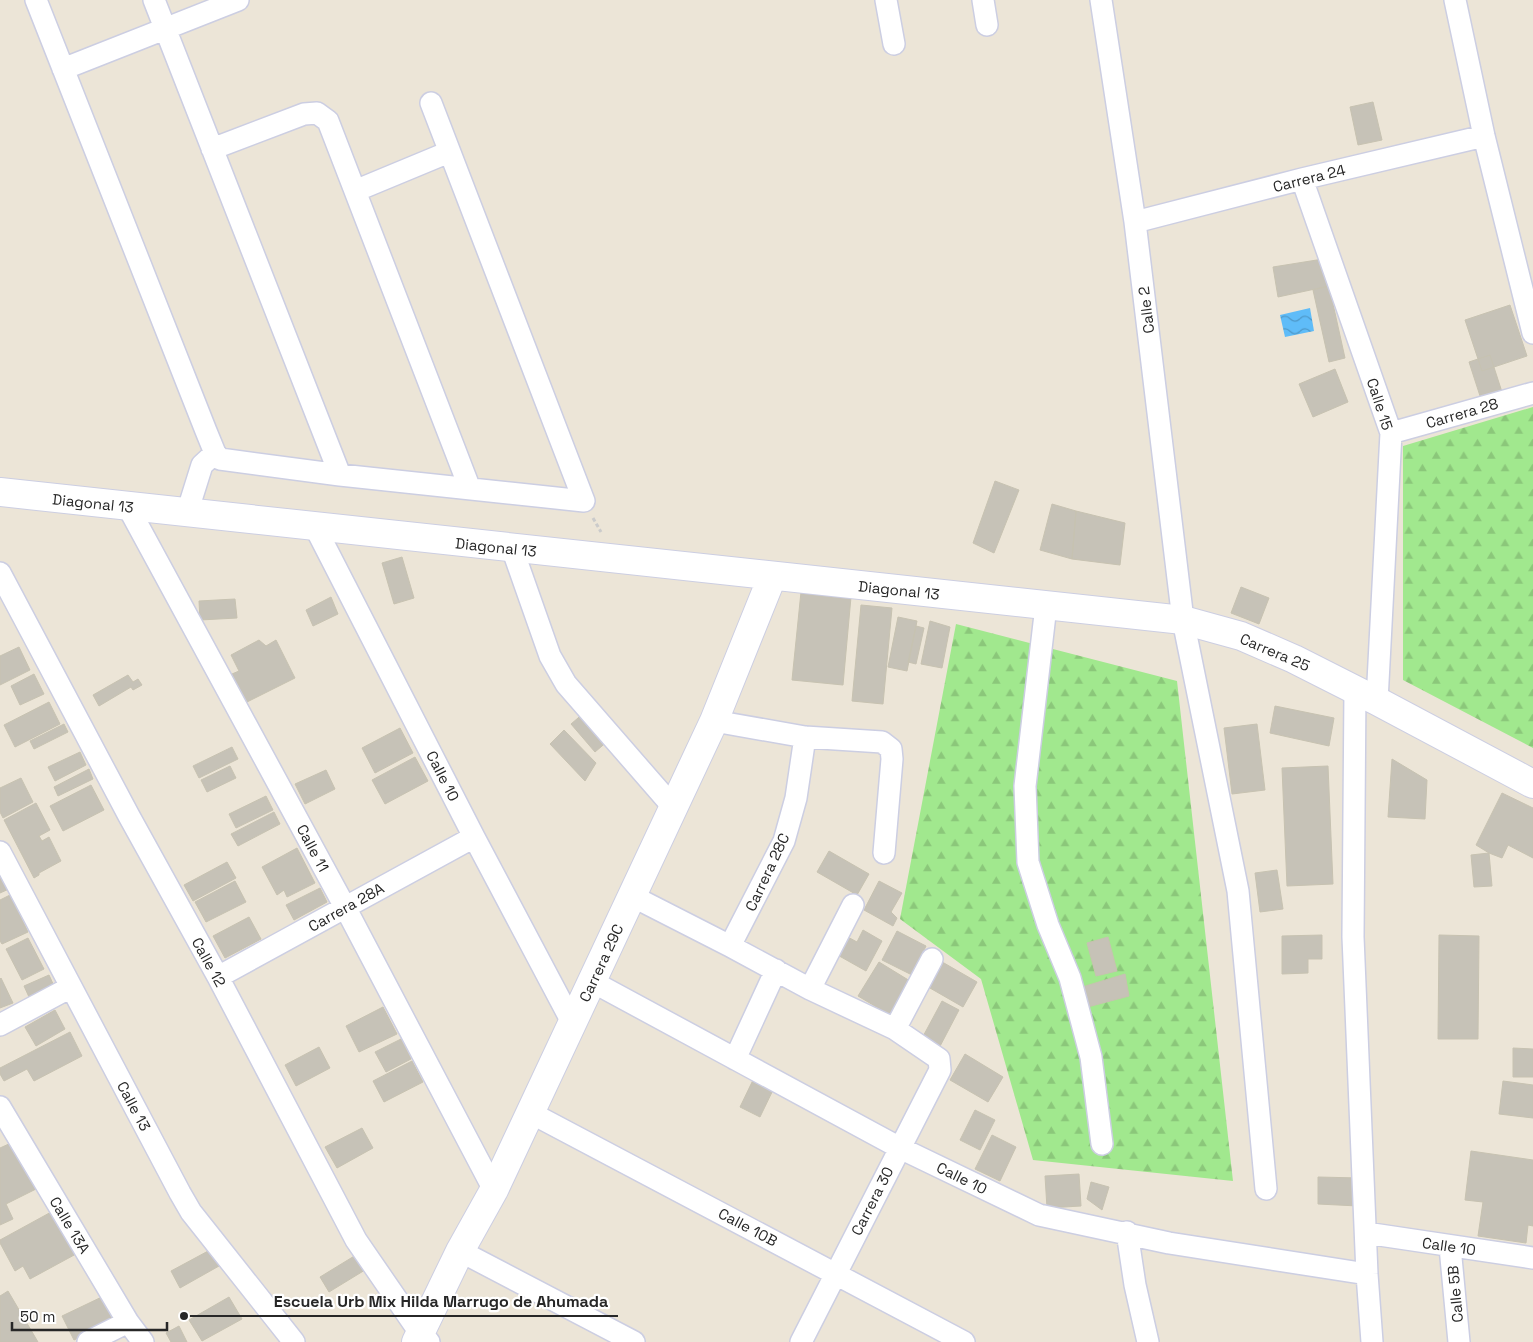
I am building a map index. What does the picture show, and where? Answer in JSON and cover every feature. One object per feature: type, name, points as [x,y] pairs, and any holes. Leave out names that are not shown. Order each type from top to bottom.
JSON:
[{"type":"street","points":[[36,0],[215,452],[220,459],[340,475],[584,501],[431,103]]},
{"type":"street","points":[[154,0],[340,475]]},
{"type":"street","points":[[63,69],[238,0]]},
{"type":"street","points":[[886,0],[894,44]]},
{"type":"street","points":[[983,0],[987,25]]},
{"type":"street","name":"Calle 2","points":[[1101,0],[1135,222],[1183,620],[1238,891],[1266,1188]]},
{"type":"street","points":[[1455,0],[1484,136],[1533,333]]},
{"type":"street","points":[[212,149],[304,114],[317,112],[328,121],[470,489]]},
{"type":"street","name":"Carrera 24","points":[[1135,222],[1484,136]]},
{"type":"street","points":[[355,191],[449,152]]},
{"type":"street","name":"Calle 15","points":[[1302,180],[1391,433],[1366,695],[1353,936],[1367,1274],[1372,1342]]},
{"type":"street","name":"Carrera 28","points":[[1391,433],[1533,394]]},
{"type":"street","points":[[187,513],[202,465],[215,452]]},
{"type":"street","name":"Diagonal 13","points":[[0,492],[992,600]]},
{"type":"street","name":"Calle 11","points":[[128,507],[345,908],[494,1190]]},
{"type":"street","name":"Calle 10","points":[[315,527],[573,1024]]},
{"type":"street","points":[[512,548],[550,656],[566,684],[674,808]]},
{"type":"street","name":"Calle 12","points":[[0,573],[129,816],[218,977],[356,1240],[422,1339]]},
{"type":"street","name":"Carrera 29C","points":[[422,1339],[460,1251],[494,1190],[531,1113],[714,721],[772,577]]},
{"type":"street","name":"Carrera 25","points":[[992,600],[1183,620],[1240,636],[1294,659],[1366,695],[1533,784]]},
{"type":"street","points":[[1046,606],[1025,786],[1028,862],[1048,926],[1070,978],[1091,1057],[1102,1144]]},
{"type":"street","points":[[714,721],[806,737],[882,742],[891,749],[892,759],[884,853]]},
{"type":"street","name":"Carrera 28C","points":[[730,946],[784,841],[796,798],[806,737]]},
{"type":"street","name":"Carrera 28A","points":[[218,977],[474,836]]},
{"type":"street","name":"Calle 13","points":[[0,852],[191,1212],[294,1342]]},
{"type":"street","points":[[632,896],[810,989],[895,1029],[932,959]]},
{"type":"street","points":[[810,989],[853,905]]},
{"type":"street","points":[[735,1059],[776,970]]},
{"type":"street","name":"Calle 10","points":[[592,982],[900,1148],[1039,1215],[1126,1232],[1169,1243],[1367,1274]]},
{"type":"street","points":[[0,1025],[71,987]]},
{"type":"street","name":"Carrera 30","points":[[801,1342],[940,1070],[939,1059],[895,1029]]},
{"type":"street","name":"Calle 13A","points":[[0,1107],[128,1322],[143,1342]]},
{"type":"street","name":"Calle 10B","points":[[531,1113],[964,1342]]},
{"type":"street","points":[[1126,1232],[1135,1285],[1148,1342]]},
{"type":"street","name":"Calle 10","points":[[1366,1233],[1533,1258]]},
{"type":"street","name":"Calle 5B","points":[[1450,1247],[1459,1342]]},
{"type":"street","points":[[460,1251],[634,1342]]},
{"type":"street","points":[[88,1342],[128,1322]]},
{"type":"path","points":[[584,501],[615,560]]},
{"type":"green space","points":[[1533,407],[1533,748],[1403,680],[1403,446]]},
{"type":"green space","points":[[956,624],[1177,681],[1233,1181],[1033,1160],[981,979],[900,919]]},
{"type":"water","points":[[1310,308],[1314,331],[1285,337],[1280,315]]},
{"type":"building","points":[[1373,102],[1382,140],[1358,145],[1350,107]]},
{"type":"building","points":[[1323,259],[1329,286],[1278,297],[1273,267]]},
{"type":"building","points":[[1329,286],[1345,358],[1329,362],[1313,290]]},
{"type":"building","points":[[1510,305],[1527,356],[1482,371],[1465,320]]},
{"type":"building","points":[[1490,355],[1502,392],[1481,399],[1469,362]]},
{"type":"building","points":[[1335,369],[1348,402],[1313,417],[1299,384]]},
{"type":"building","points":[[995,481],[1019,490],[994,553],[973,543]]},
{"type":"building","points":[[1052,504],[1076,511],[1072,559],[1040,550]]},
{"type":"building","points":[[1076,511],[1125,523],[1120,565],[1072,559]]},
{"type":"building","points":[[402,557],[414,598],[394,604],[382,563]]},
{"type":"building","points":[[1241,587],[1269,598],[1259,624],[1231,613]]},
{"type":"building","points":[[801,592],[851,597],[843,685],[792,680]]},
{"type":"building","points":[[331,597],[338,614],[313,626],[306,610]]},
{"type":"building","points":[[235,599],[237,618],[200,620],[199,601]]},
{"type":"building","points":[[861,605],[892,608],[883,704],[852,701]]},
{"type":"building","points":[[898,617],[917,621],[907,671],[888,667]]},
{"type":"building","points":[[930,621],[950,627],[942,668],[921,664]]},
{"type":"building","points":[[916,626],[924,628],[916,664],[908,662]]},
{"type":"building","points":[[259,640],[266,646],[276,640],[295,678],[247,702],[232,674],[239,671],[231,655]]},
{"type":"building","points":[[19,647],[30,670],[0,685],[0,656]]},
{"type":"building","points":[[34,674],[44,694],[20,705],[11,686]]},
{"type":"building","points":[[128,675],[133,682],[138,679],[142,685],[133,690],[131,687],[99,706],[93,695]]},
{"type":"building","points":[[49,702],[60,724],[15,747],[4,725]]},
{"type":"building","points":[[1275,706],[1334,718],[1329,746],[1270,733]]},
{"type":"building","points":[[585,712],[609,740],[595,752],[571,724]]},
{"type":"building","points":[[64,724],[68,732],[34,749],[30,741]]},
{"type":"building","points":[[1257,724],[1265,790],[1232,794],[1224,728]]},
{"type":"building","points":[[400,728],[413,753],[375,773],[362,748]]},
{"type":"building","points":[[564,730],[596,763],[585,781],[550,744]]},
{"type":"building","points":[[232,747],[238,759],[199,778],[193,766]]},
{"type":"building","points":[[80,752],[86,765],[55,781],[48,767]]},
{"type":"building","points":[[415,757],[428,781],[385,804],[372,780]]},
{"type":"building","points":[[1392,759],[1427,780],[1425,819],[1388,817]]},
{"type":"building","points":[[230,766],[236,778],[207,792],[201,780]]},
{"type":"building","points":[[1328,766],[1333,884],[1287,886],[1282,768]]},
{"type":"building","points":[[89,769],[93,779],[58,796],[54,787]]},
{"type":"building","points":[[326,770],[335,789],[305,804],[295,784]]},
{"type":"building","points":[[21,778],[33,802],[3,818],[0,812],[0,788]]},
{"type":"building","points":[[91,785],[104,810],[63,831],[50,806]]},
{"type":"building","points":[[1502,793],[1533,808],[1533,858],[1508,845],[1502,858],[1476,845]]},
{"type":"building","points":[[266,796],[273,810],[236,828],[229,814]]},
{"type":"building","points":[[36,803],[50,830],[39,836],[42,841],[49,837],[61,861],[39,873],[34,878],[4,820]]},
{"type":"building","points":[[274,812],[280,824],[238,846],[231,834]]},
{"type":"building","points":[[297,848],[315,883],[287,897],[284,890],[277,895],[262,867]]},
{"type":"building","points":[[829,851],[869,874],[857,895],[817,872]]},
{"type":"building","points":[[1489,853],[1492,886],[1474,887],[1471,855]]},
{"type":"building","points":[[227,862],[236,878],[193,901],[184,885]]},
{"type":"building","points":[[0,870],[9,889],[0,893]]},
{"type":"building","points":[[1277,870],[1283,909],[1260,912],[1255,873]]},
{"type":"building","points":[[235,881],[246,902],[206,922],[195,902]]},
{"type":"building","points":[[879,881],[902,893],[891,912],[897,918],[893,926],[864,910]]},
{"type":"building","points":[[320,888],[327,902],[294,920],[286,905]]},
{"type":"building","points":[[10,895],[28,932],[2,944],[0,941],[0,900]]},
{"type":"building","points":[[249,917],[261,939],[225,958],[213,936]]},
{"type":"building","points":[[863,930],[882,941],[866,971],[834,953],[844,935],[857,942]]},
{"type":"building","points":[[897,931],[926,946],[912,975],[882,960]]},
{"type":"building","points":[[1322,935],[1322,959],[1308,959],[1308,973],[1282,974],[1282,936]]},
{"type":"building","points":[[1439,935],[1479,936],[1478,1039],[1438,1039]]},
{"type":"building","points":[[1108,937],[1117,971],[1096,976],[1087,943]]},
{"type":"building","points":[[28,938],[44,969],[22,980],[6,949]]},
{"type":"building","points":[[937,959],[977,982],[963,1007],[923,984]]},
{"type":"building","points":[[879,962],[910,981],[890,1015],[858,996]]},
{"type":"building","points":[[1125,974],[1129,996],[1084,1008],[1079,988]]},
{"type":"building","points":[[49,975],[54,986],[29,997],[24,986]]},
{"type":"building","points":[[0,979],[13,1003],[0,1008]]},
{"type":"building","points":[[942,1001],[959,1010],[937,1052],[920,1042]]},
{"type":"building","points":[[383,1007],[397,1034],[359,1052],[346,1026]]},
{"type":"building","points":[[55,1010],[65,1029],[36,1046],[25,1027]]},
{"type":"building","points":[[70,1032],[82,1056],[34,1081],[27,1069],[4,1081],[0,1074],[0,1068]]},
{"type":"building","points":[[401,1039],[411,1059],[386,1072],[375,1052]]},
{"type":"building","points":[[319,1047],[330,1068],[296,1086],[285,1065]]},
{"type":"building","points":[[1513,1048],[1533,1049],[1533,1077],[1513,1077]]},
{"type":"building","points":[[965,1054],[1003,1077],[988,1102],[950,1080]]},
{"type":"building","points":[[412,1061],[423,1082],[384,1102],[373,1081]]},
{"type":"building","points":[[754,1078],[774,1088],[760,1117],[740,1107]]},
{"type":"building","points":[[1503,1081],[1533,1085],[1533,1118],[1499,1114]]},
{"type":"building","points":[[975,1110],[995,1120],[980,1150],[960,1140]]},
{"type":"building","points":[[362,1128],[373,1148],[337,1168],[325,1147]]},
{"type":"building","points":[[992,1135],[1016,1147],[1000,1181],[975,1169]]},
{"type":"building","points":[[11,1143],[36,1189],[6,1204],[13,1219],[0,1225],[0,1148]]},
{"type":"building","points":[[1471,1151],[1533,1160],[1533,1226],[1528,1225],[1526,1243],[1478,1236],[1483,1202],[1465,1200]]},
{"type":"building","points":[[1079,1174],[1081,1206],[1047,1208],[1045,1176]]},
{"type":"building","points":[[1318,1177],[1359,1178],[1358,1206],[1318,1204]]},
{"type":"building","points":[[1091,1182],[1109,1187],[1102,1210],[1087,1199]]},
{"type":"building","points":[[53,1211],[76,1254],[30,1279],[23,1266],[15,1271],[0,1240]]},
{"type":"building","points":[[210,1250],[219,1266],[180,1288],[171,1271]]},
{"type":"building","points":[[356,1255],[365,1270],[329,1292],[320,1277]]},
{"type":"building","points":[[8,1291],[38,1342],[0,1342],[0,1296]]},
{"type":"building","points":[[106,1295],[117,1319],[74,1340],[62,1316]]},
{"type":"building","points":[[229,1297],[242,1319],[202,1341],[189,1320]]},
{"type":"building","points":[[179,1326],[187,1342],[171,1342],[166,1333]]},
{"type":"place","name":"Escuela Urb Mix Hilda Marrugo de Ahumada","points":[[184,1316]]}]
